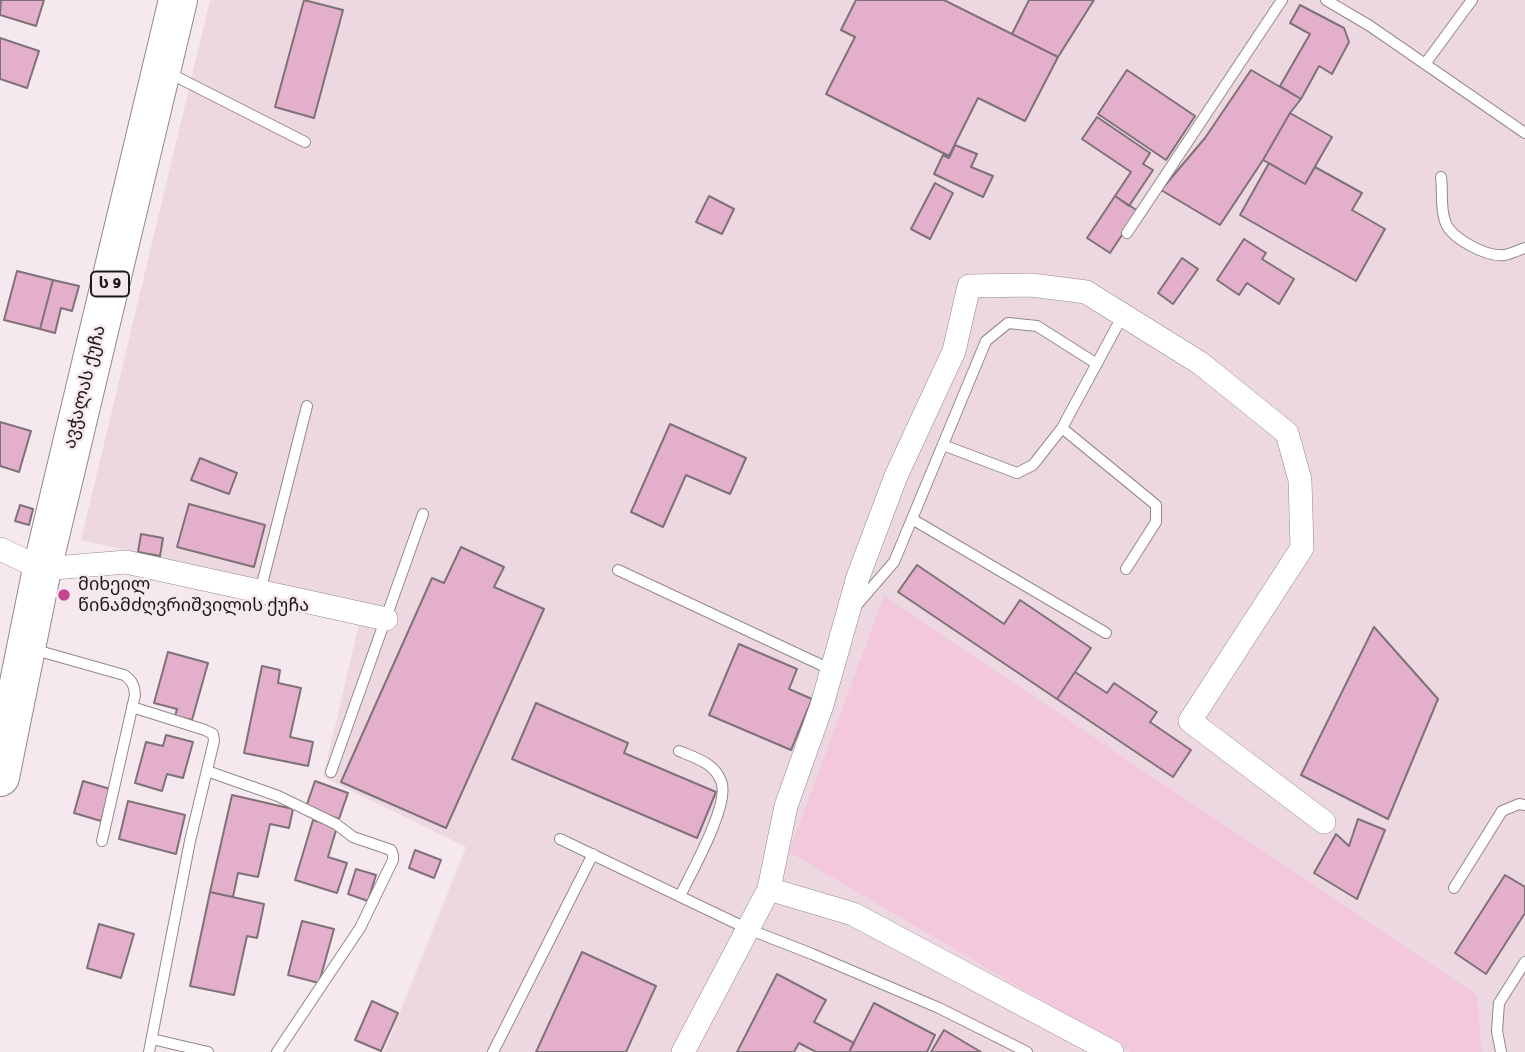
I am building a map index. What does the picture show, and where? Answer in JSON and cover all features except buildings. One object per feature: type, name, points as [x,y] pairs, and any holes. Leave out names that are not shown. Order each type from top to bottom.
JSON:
[{"type":"highway","name":"ავჭალას ქუჩა","points":[[1,763],[42,569],[178,0]]},
{"type":"street","points":[[683,1052],[769,889],[786,806],[822,705],[858,577],[896,476],[954,351],[969,286],[1031,285],[1086,292],[1200,363],[1287,433],[1300,480],[1302,548],[1190,720],[1324,822]]},
{"type":"street","points":[[0,549],[42,569],[125,562],[386,619]]},
{"type":"street","points":[[769,889],[853,914],[1112,1052]]},
{"type":"lane","points":[[1127,233],[1282,0]]},
{"type":"lane","points":[[1326,0],[1370,26],[1525,133]]},
{"type":"lane","points":[[1425,64],[1472,0]]},
{"type":"lane","points":[[162,69],[305,142]]},
{"type":"lane","points":[[1441,177],[1445,223],[1451,232],[1486,253],[1502,255],[1525,248]]},
{"type":"lane","points":[[943,444],[1017,473],[1033,465],[1062,428],[1123,315]]},
{"type":"lane","points":[[847,618],[894,562],[986,341],[1008,323],[1037,326],[1097,364]]},
{"type":"lane","points":[[260,592],[307,406]]},
{"type":"lane","points":[[1062,428],[1156,505],[1156,522],[1126,569]]},
{"type":"lane","points":[[331,772],[423,513]]},
{"type":"lane","points":[[912,519],[1106,633]]},
{"type":"lane","points":[[618,570],[832,670]]},
{"type":"lane","points":[[26,648],[124,675],[134,685],[135,695],[102,841]]},
{"type":"lane","points":[[132,707],[205,730],[213,734],[214,741],[190,841],[149,1052]]},
{"type":"lane","points":[[679,751],[704,761],[713,768],[724,788],[718,816],[680,896]]},
{"type":"lane","points":[[207,771],[278,796],[336,824],[353,837],[391,850],[393,855],[360,928],[277,1052]]},
{"type":"lane","points":[[1454,888],[1502,811],[1519,804],[1525,805]]},
{"type":"lane","points":[[560,839],[748,929],[939,1008],[1027,1052]]},
{"type":"lane","points":[[493,1052],[593,854]]},
{"type":"lane","points":[[1502,1052],[1497,1031],[1499,1003],[1525,962]]},
{"type":"lane","points":[[152,1039],[208,1052]]},
{"type":"shaded area","points":[[210,0],[1525,0],[1525,1052],[384,1052],[466,847],[323,777],[364,603],[81,540]]},
{"type":"shaded area","points":[[884,596],[1477,995],[1482,1052],[1130,1052],[789,852]]},
{"type":"place","name":"მიხეილ წინამძღვრიშვილის ქუჩა","points":[[64,595]]}]
